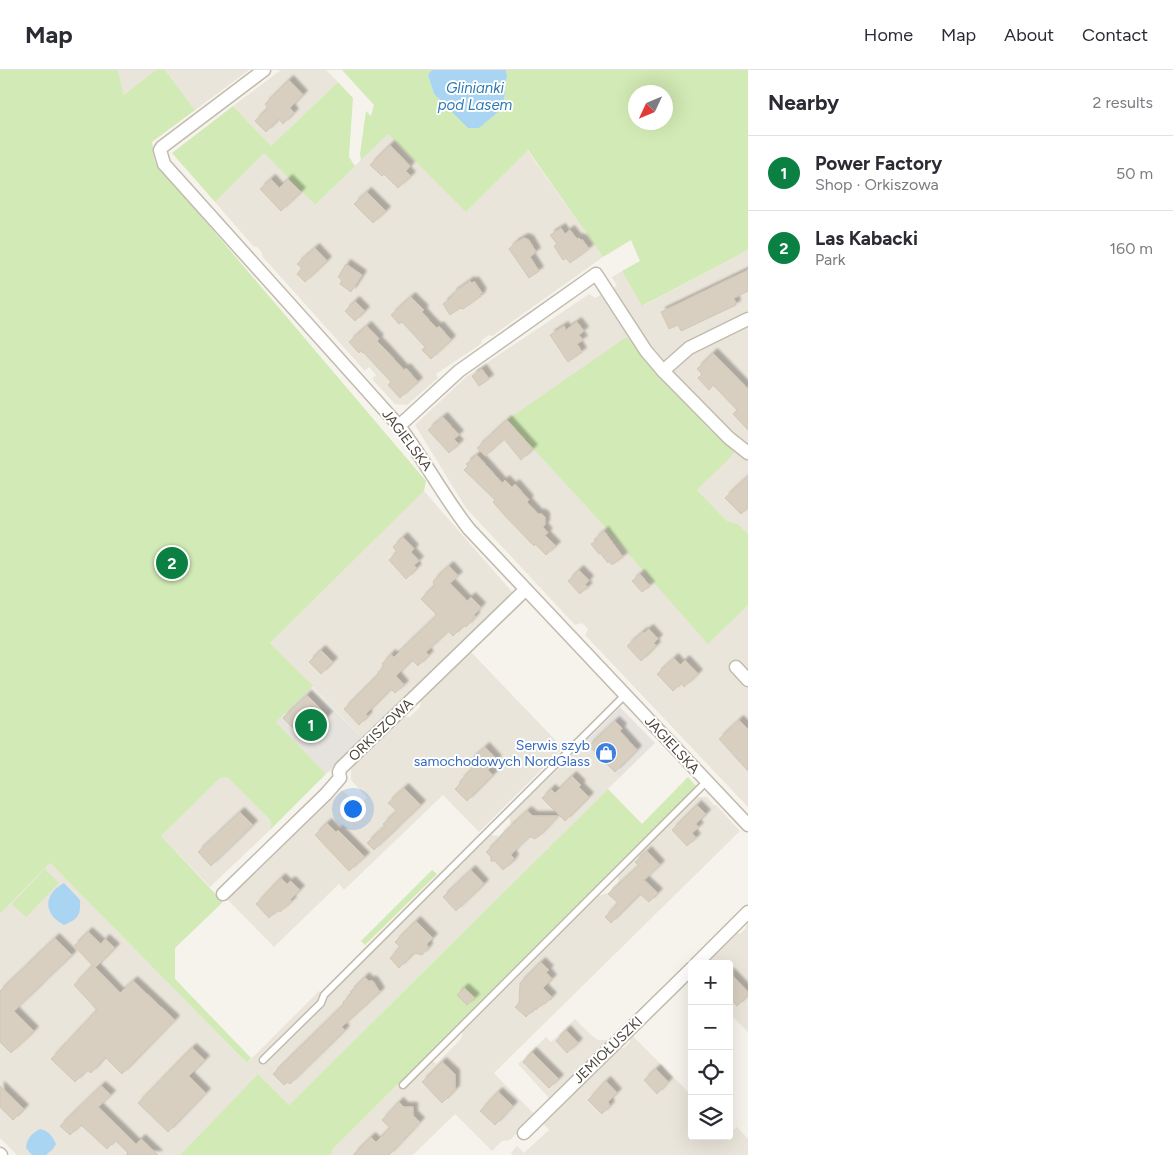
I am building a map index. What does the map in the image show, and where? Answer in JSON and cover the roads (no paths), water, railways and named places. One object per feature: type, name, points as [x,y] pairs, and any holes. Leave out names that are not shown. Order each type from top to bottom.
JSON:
[{"type":"street","name":"JAGIELSKA","points":[[264,70],[162,147],[160,156],[164,164],[399,426],[418,450],[457,514],[525,590],[748,825]]},
{"type":"street","points":[[399,426],[459,371],[596,274],[646,351],[729,438],[748,453]]},
{"type":"street","points":[[664,371],[689,348],[748,319]]},
{"type":"street","name":"ORKISZOWA","points":[[223,894],[326,794],[340,778],[339,772],[341,768],[525,590]]},
{"type":"street","points":[[736,667],[748,680]]},
{"type":"street","points":[[700,960],[748,912]]},
{"type":"street","name":"JEMIOŁUSZKI","points":[[524,1133],[688,972]]},
{"type":"lane","points":[[263,1060],[321,1003],[324,995],[625,695]]},
{"type":"lane","points":[[403,1085],[707,781]]},
{"type":"water","name":"Glinianki pod Lasem","points":[[432,70],[506,70],[503,108],[479,128],[468,128],[434,94],[428,75]]},
{"type":"water","points":[[64,883],[80,900],[80,905],[78,916],[73,921],[64,925],[52,915],[48,904],[52,893]]},
{"type":"water","points":[[40,1129],[50,1134],[56,1144],[46,1155],[32,1155],[26,1148],[27,1142]]},
{"type":"place","name":"Las Kabacki","points":[[172,563]]},
{"type":"place","name":"Power Factory","points":[[311,725]]},
{"type":"place","name":"Serwis szyb samochodowych NordGlass","points":[[606,753]]}]
